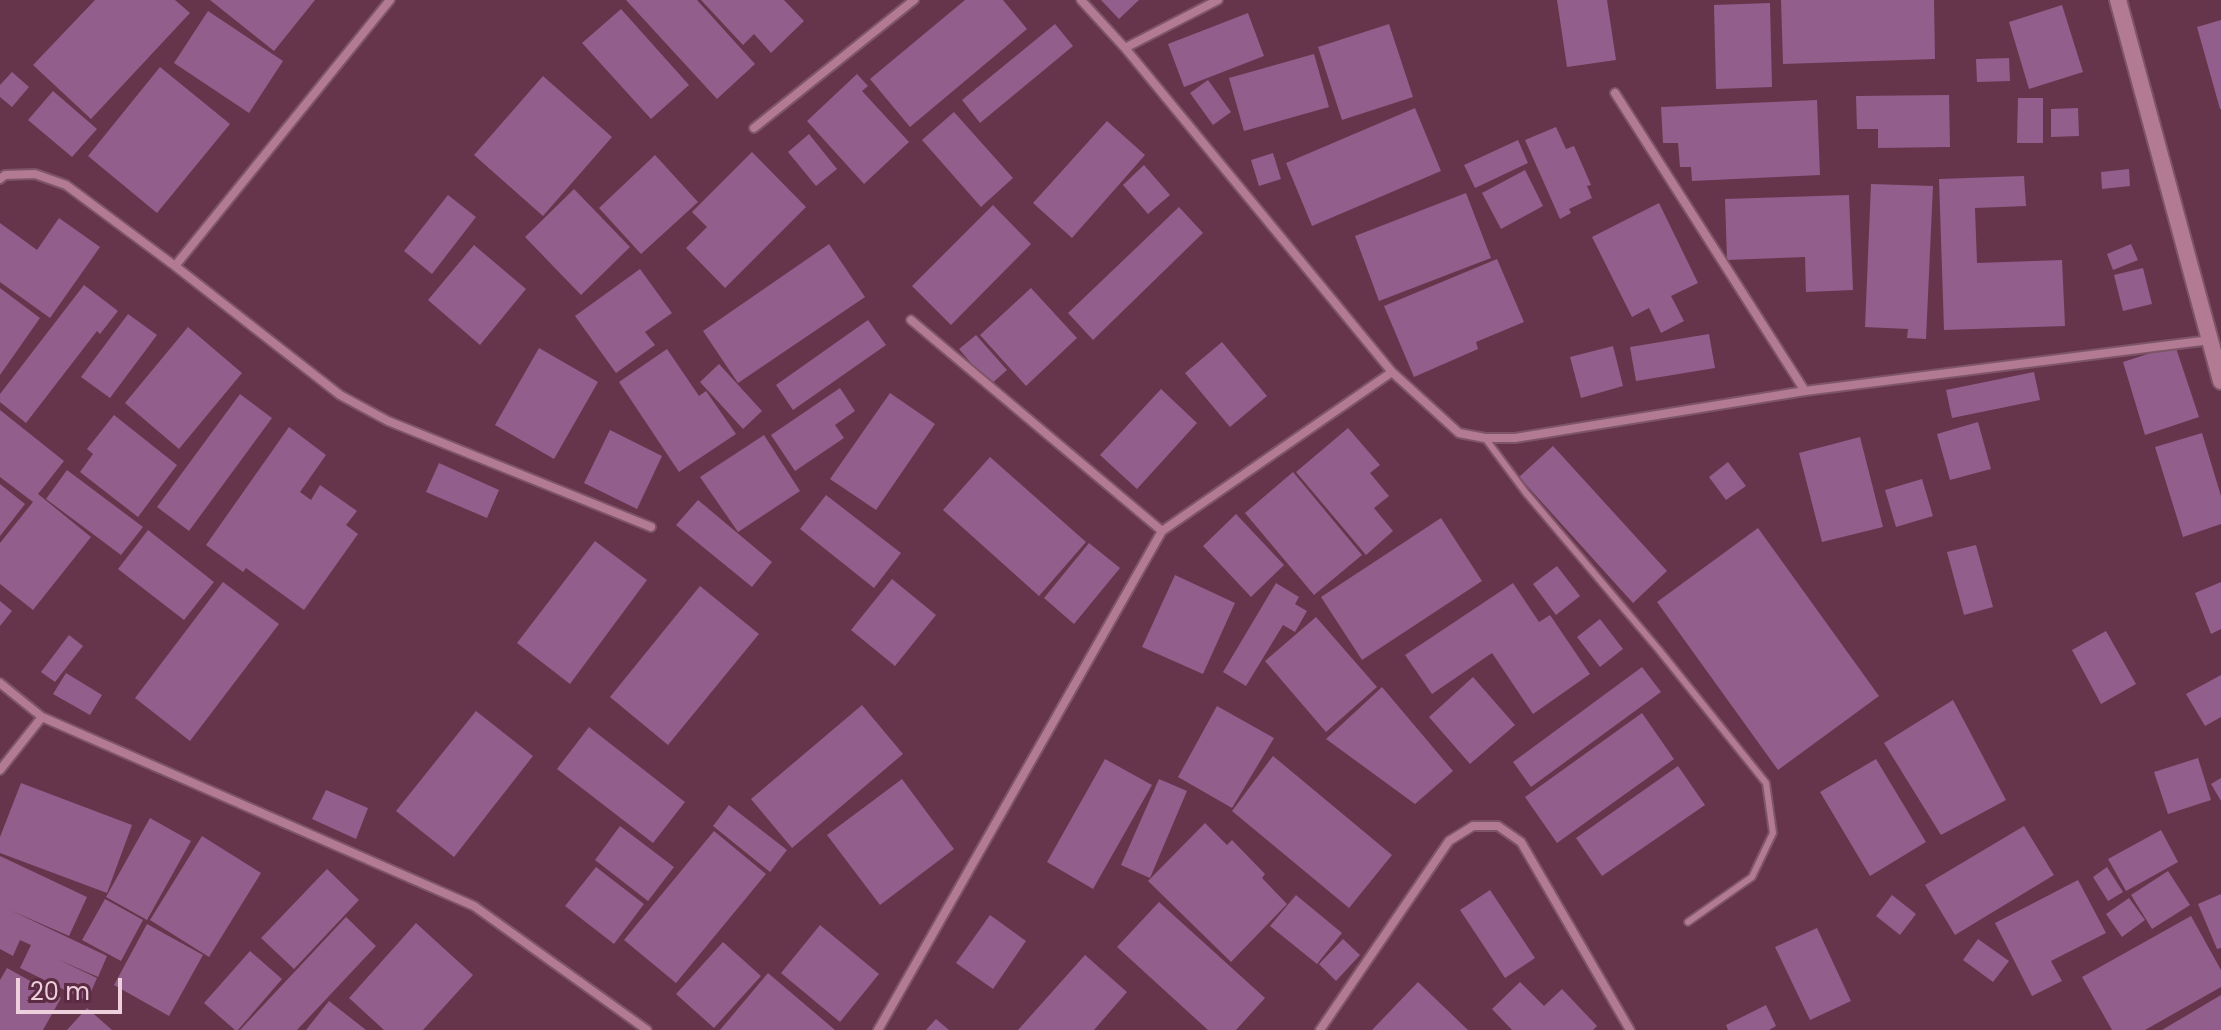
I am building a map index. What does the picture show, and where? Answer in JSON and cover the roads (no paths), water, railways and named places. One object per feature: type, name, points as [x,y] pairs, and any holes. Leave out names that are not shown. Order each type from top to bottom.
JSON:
[{"type":"main road","points":[[2118,0],[2221,381]]},
{"type":"street","points":[[175,266],[390,0]]},
{"type":"street","points":[[754,128],[914,0]]},
{"type":"street","points":[[1081,0],[1125,48],[1392,372],[1459,433],[1485,438],[1515,438],[1805,391],[2210,340]]},
{"type":"street","points":[[1125,48],[1218,0]]},
{"type":"street","points":[[1615,93],[1805,391]]},
{"type":"street","points":[[0,179],[5,175],[35,174],[66,185],[340,395],[388,421],[651,527]]},
{"type":"street","points":[[911,320],[1162,531]]},
{"type":"street","points":[[878,1030],[1162,531],[1392,372]]},
{"type":"street","points":[[0,683],[42,717],[474,906],[647,1030]]},
{"type":"street","points":[[0,770],[42,717]]},
{"type":"street","points":[[1320,1030],[1449,841],[1473,826],[1498,826],[1521,842],[1630,1030]]},
{"type":"lane","points":[[1485,438],[1526,493],[1766,783],[1773,833],[1752,877],[1688,922]]}]
